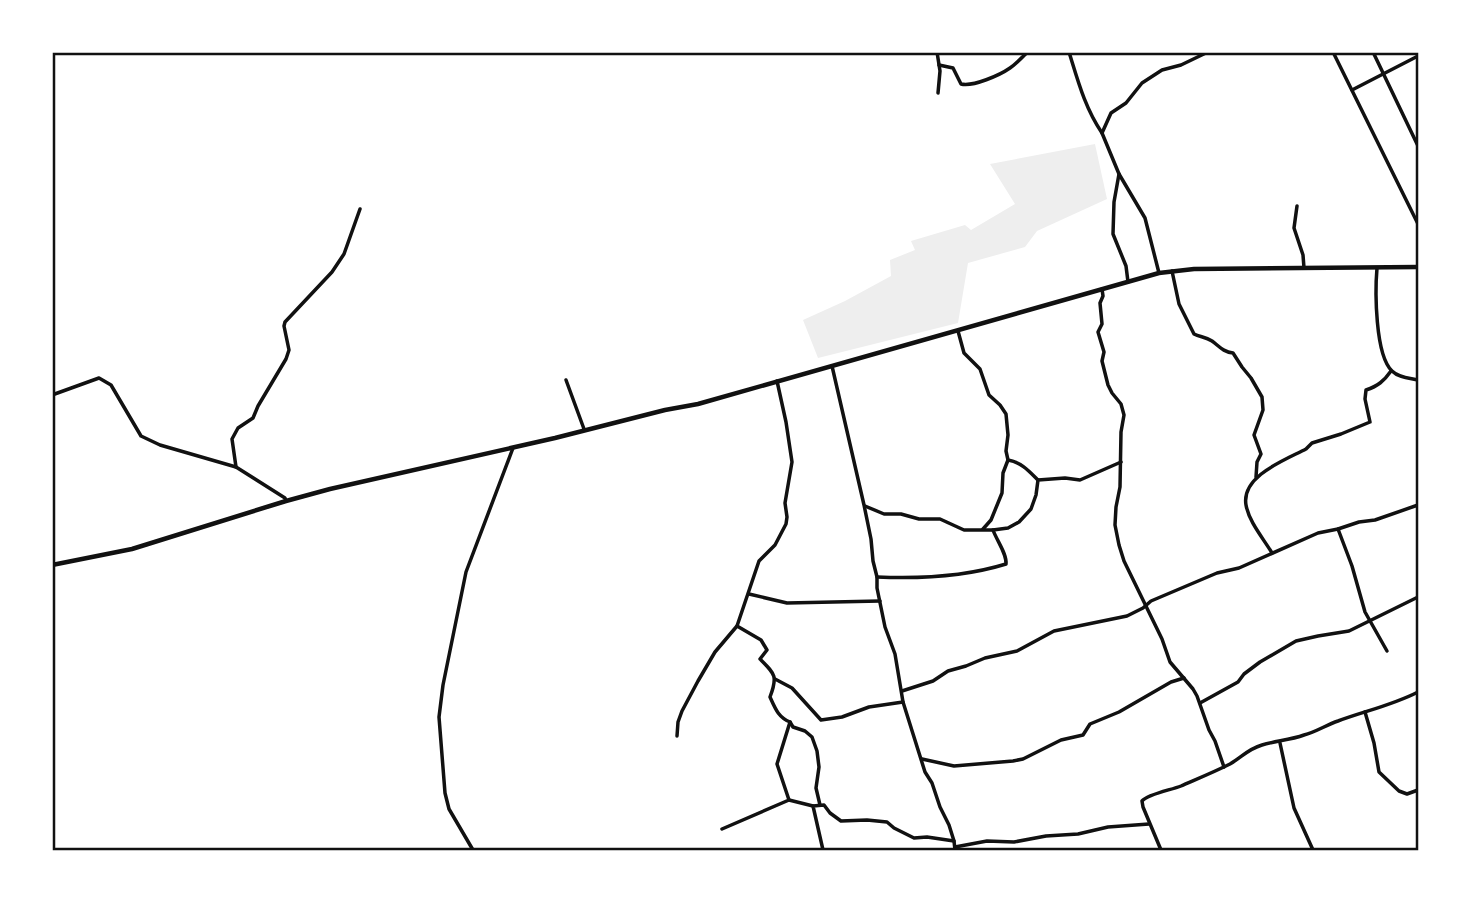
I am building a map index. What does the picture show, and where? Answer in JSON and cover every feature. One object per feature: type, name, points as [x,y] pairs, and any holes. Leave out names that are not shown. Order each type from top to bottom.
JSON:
[{"type":"street","points":[[937,52],[938,93]]},
{"type":"street","points":[[939,65],[953,68],[961,84],[967,86],[994,77],[1012,67],[1028,52]]},
{"type":"street","points":[[1069,52],[1085,102],[1102,133],[1119,174],[1145,218],[1159,273]]},
{"type":"street","points":[[1102,133],[1111,113],[1125,103],[1142,83],[1162,70],[1181,65],[1208,52]]},
{"type":"street","points":[[1333,52],[1419,224]]},
{"type":"street","points":[[1373,52],[1419,146]]},
{"type":"street","points":[[1352,90],[1419,56]]},
{"type":"street","points":[[1119,174],[1114,202],[1114,234],[1126,266],[1128,282]]},
{"type":"street","points":[[1297,206],[1294,228],[1303,254],[1304,268]]},
{"type":"street","points":[[236,467],[232,439],[234,433],[253,418],[281,369],[289,350],[285,322],[332,272],[344,254],[360,209]]},
{"type":"street","points":[[52,565],[132,549],[330,489],[698,404],[1159,273],[1194,269],[1419,267]]},
{"type":"street","points":[[1377,268],[1376,302],[1383,351],[1391,371],[1419,380]]},
{"type":"street","points":[[1172,271],[1179,303],[1194,334],[1214,342],[1228,353],[1233,353],[1262,397],[1263,410],[1254,435],[1261,454],[1257,462],[1256,477],[1246,496],[1246,505],[1254,524],[1273,553]]},
{"type":"street","points":[[1102,289],[1102,324],[1098,332],[1104,352],[1102,361],[1108,385],[1121,404],[1124,415],[1115,525],[1125,561],[1170,662],[1193,689],[1216,741],[1224,767]]},
{"type":"street","points":[[958,331],[964,353],[980,369],[989,395],[1006,414],[1008,460],[1003,473],[1002,493],[991,520],[983,529]]},
{"type":"street","points":[[832,366],[871,539],[877,588],[889,642],[895,654],[904,702],[925,772],[932,783],[955,846]]},
{"type":"street","points":[[1256,477],[1312,443],[1370,422],[1366,390],[1376,387],[1391,371]]},
{"type":"street","points":[[52,395],[99,378],[111,385],[141,436],[160,445],[236,467],[286,501]]},
{"type":"street","points":[[566,380],[584,429]]},
{"type":"street","points":[[677,736],[678,722],[693,690],[715,652],[737,626],[759,561],[775,545],[783,532],[792,462],[777,381]]},
{"type":"street","points":[[473,850],[449,809],[445,793],[439,717],[466,572],[513,448]]},
{"type":"street","points":[[1008,460],[1016,461],[1025,467],[1038,480],[1080,480],[1121,462]]},
{"type":"street","points":[[864,505],[884,514],[940,519],[964,530],[1008,528],[1019,522],[1031,509],[1038,480]]},
{"type":"street","points":[[902,691],[933,681],[948,671],[985,658],[1017,651],[1054,631],[1127,616],[1151,601],[1217,573],[1239,568],[1318,533],[1375,520],[1419,505]]},
{"type":"street","points":[[1338,529],[1352,566],[1360,600],[1387,651]]},
{"type":"street","points":[[877,577],[933,578],[982,572],[1006,564],[1007,556],[999,546],[993,530]]},
{"type":"street","points":[[749,594],[787,603],[880,601]]},
{"type":"street","points":[[1200,703],[1238,682],[1260,662],[1296,641],[1349,631],[1419,597]]},
{"type":"street","points":[[737,626],[761,640],[767,650],[760,659],[775,678],[776,683],[770,697],[776,712],[793,727],[813,737],[819,767],[816,788],[820,805]]},
{"type":"street","points":[[775,678],[792,688],[821,720],[842,717],[869,707],[904,702]]},
{"type":"street","points":[[922,759],[954,766],[1023,759],[1061,740],[1083,735],[1090,724],[1119,712],[1171,682],[1184,678]]},
{"type":"street","points":[[1161,850],[1143,807],[1143,799],[1182,786],[1224,767],[1250,749],[1320,730],[1419,692]]},
{"type":"street","points":[[1366,712],[1379,772],[1399,791],[1407,794],[1419,790]]},
{"type":"street","points":[[789,800],[777,764],[790,722]]},
{"type":"street","points":[[1280,742],[1294,808],[1313,850]]},
{"type":"street","points":[[722,829],[789,800],[813,806],[824,805],[841,821],[887,822],[915,838],[927,837],[955,846],[987,841],[1014,842],[1078,834],[1108,827],[1149,824]]},
{"type":"street","points":[[813,806],[823,850]]},
{"type":"shaded area","points":[[1095,144],[1107,199],[1037,231],[1025,247],[968,263],[958,323],[818,358],[803,320],[891,276],[890,260],[915,250],[911,241],[965,225],[971,230],[1015,204],[990,164]]}]
